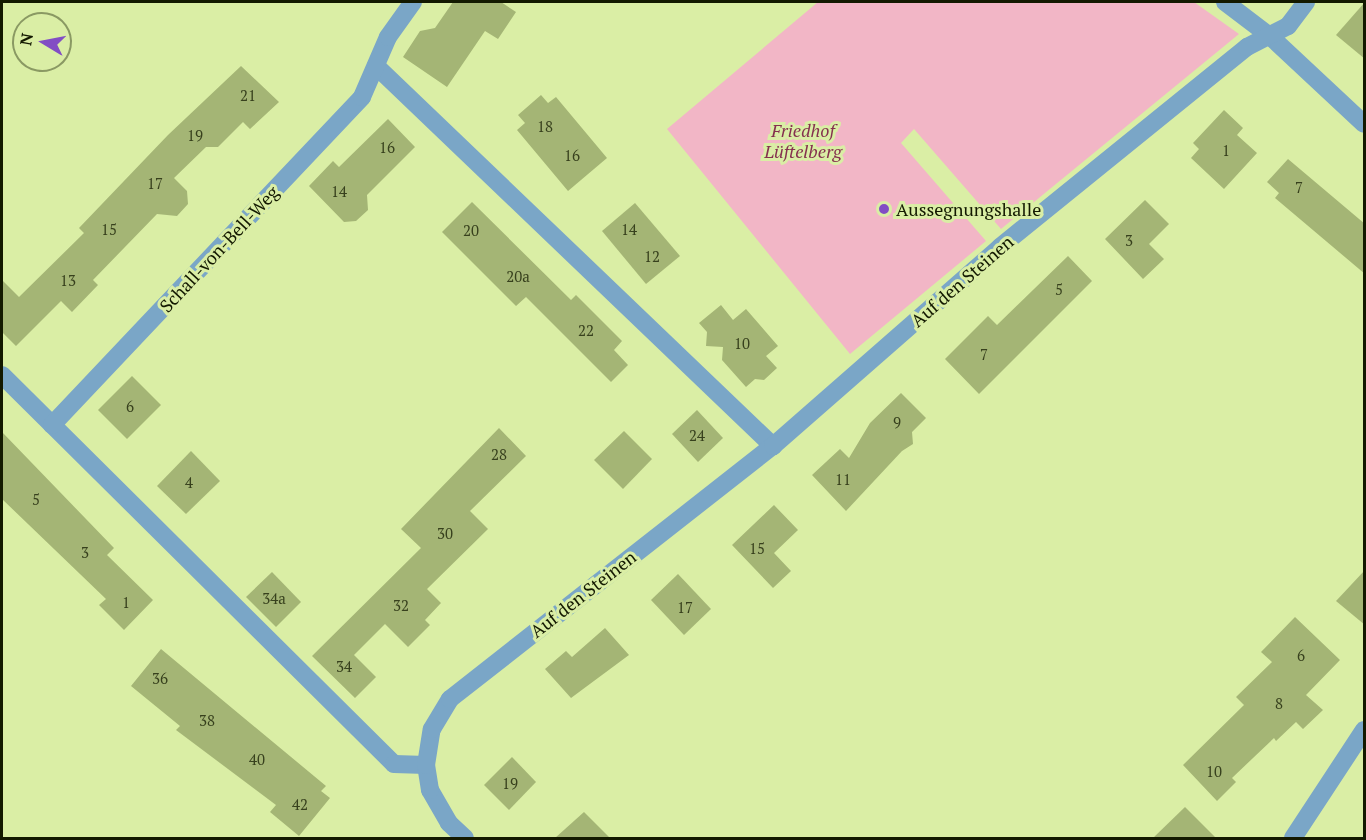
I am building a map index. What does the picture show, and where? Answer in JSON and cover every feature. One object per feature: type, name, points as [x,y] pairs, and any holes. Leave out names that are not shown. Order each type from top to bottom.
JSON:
[{"type":"street","name":"Schall-von-Bell-Weg","points":[[52,425],[362,97],[388,37],[413,2]]},
{"type":"street","points":[[1225,2],[1271,37],[1365,124]]},
{"type":"street","name":"Auf den Steinen","points":[[465,838],[449,823],[430,790],[426,765],[432,729],[450,699],[773,446],[1000,248],[1246,47],[1271,37],[1288,26],[1306,2]]},
{"type":"street","points":[[376,66],[773,446]]},
{"type":"street","points":[[2,375],[394,764],[426,765]]},
{"type":"street","points":[[1293,838],[1365,730]]},
{"type":"green space","name":"Friedhof Lüftelberg","points":[[818,2],[1194,2],[1239,34],[1001,229],[914,129],[901,143],[986,241],[850,354],[667,129]]},
{"type":"building","points":[[453,2],[501,2],[516,12],[498,39],[485,31],[447,87],[403,57],[420,31],[435,28]]},
{"type":"building","points":[[1365,2],[1365,59],[1336,35]]},
{"type":"building","points":[[241,66],[279,102],[250,129],[243,122],[218,147],[206,147],[174,178],[187,191],[188,204],[177,216],[157,214],[93,280],[98,285],[72,312],[61,301],[16,346],[2,332],[2,280],[19,297],[84,233],[79,228],[168,135]]},
{"type":"building","points":[[541,95],[548,103],[556,97],[607,158],[568,191],[517,130],[525,123],[518,115]]},
{"type":"building","points":[[1224,110],[1243,128],[1237,135],[1257,153],[1224,189],[1191,158],[1199,149],[1193,143]]},
{"type":"building","points":[[388,119],[415,147],[367,195],[368,210],[356,221],[344,222],[309,186],[333,161],[339,167]]},
{"type":"building","points":[[1288,159],[1365,224],[1365,274],[1275,198],[1279,193],[1267,182]]},
{"type":"building","points":[[1145,200],[1169,224],[1149,244],[1164,259],[1143,279],[1105,239]]},
{"type":"building","points":[[472,202],[571,300],[576,295],[622,341],[614,350],[628,365],[611,382],[526,297],[516,306],[442,232]]},
{"type":"building","points":[[635,203],[680,256],[646,284],[602,231]]},
{"type":"building","points":[[1068,256],[1092,281],[979,394],[945,359],[988,316],[997,325]]},
{"type":"building","points":[[721,305],[733,320],[746,309],[778,346],[766,356],[777,368],[764,380],[755,379],[746,387],[722,360],[723,347],[706,346],[707,332],[699,323]]},
{"type":"building","points":[[132,376],[161,405],[127,439],[98,410]]},
{"type":"building","points":[[901,393],[926,418],[912,432],[913,444],[902,451],[846,511],[812,475],[840,449],[849,458],[870,423]]},
{"type":"building","points":[[697,410],[723,438],[698,462],[672,434]]},
{"type":"building","points":[[499,428],[526,456],[470,511],[488,529],[427,589],[441,603],[425,620],[430,625],[408,647],[385,624],[354,655],[376,677],[355,698],[312,656],[421,548],[401,529]]},
{"type":"building","points":[[624,431],[652,459],[623,489],[594,460]]},
{"type":"building","points":[[2,432],[114,548],[107,555],[153,600],[124,630],[99,605],[106,599],[2,499]]},
{"type":"building","points":[[191,451],[220,481],[186,514],[157,486]]},
{"type":"building","points":[[774,505],[798,530],[774,553],[791,571],[773,588],[732,545]]},
{"type":"building","points":[[1365,570],[1365,625],[1336,601]]},
{"type":"building","points":[[272,572],[301,602],[276,627],[246,597]]},
{"type":"building","points":[[678,574],[711,609],[684,635],[651,600]]},
{"type":"building","points":[[1295,617],[1340,660],[1306,695],[1323,710],[1303,729],[1296,722],[1276,741],[1274,738],[1232,778],[1236,782],[1217,801],[1183,765],[1244,705],[1236,697],[1272,662],[1261,652]]},
{"type":"building","points":[[605,628],[629,655],[571,698],[545,669],[566,651],[572,657]]},
{"type":"building","points":[[161,649],[326,786],[321,791],[330,798],[299,836],[270,812],[276,805],[176,730],[180,726],[131,686]]},
{"type":"building","points":[[512,757],[536,782],[509,810],[484,785]]},
{"type":"building","points":[[1185,807],[1216,838],[1153,838]]},
{"type":"building","points":[[584,812],[610,838],[555,838]]},
{"type":"place","name":"Aussegnungshalle","points":[[884,209]]}]
